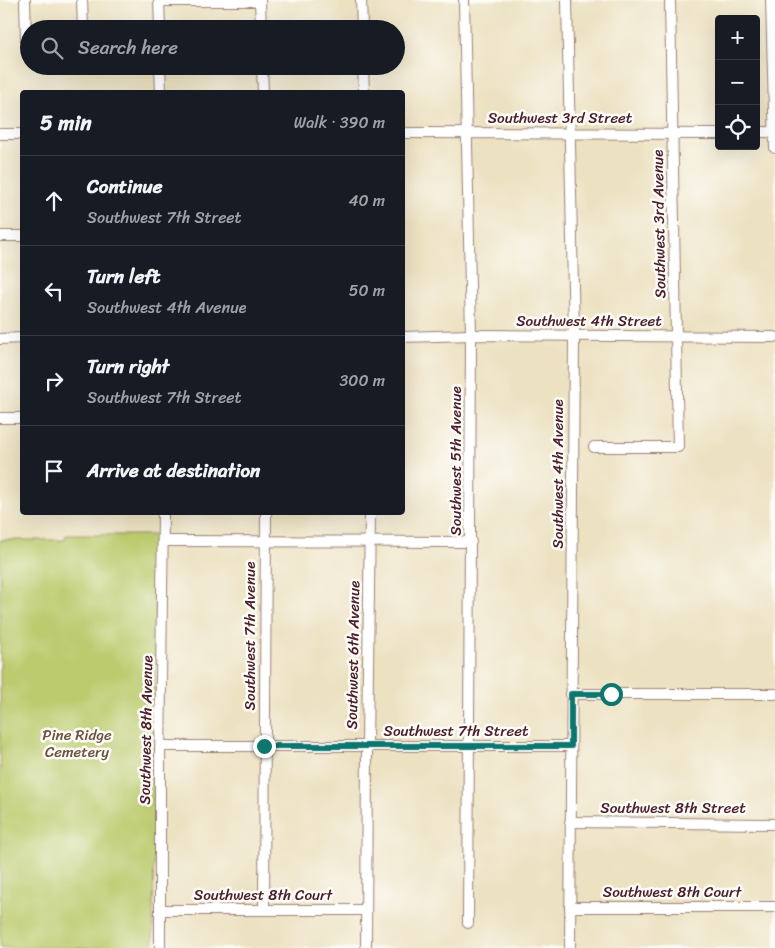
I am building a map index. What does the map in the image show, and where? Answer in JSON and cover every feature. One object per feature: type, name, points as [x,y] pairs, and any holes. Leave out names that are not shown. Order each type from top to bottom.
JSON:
[{"type":"street","points":[[26,0],[26,20]]},
{"type":"street","points":[[82,0],[83,20]]},
{"type":"street","points":[[160,20],[159,1],[260,0],[261,20]]},
{"type":"street","points":[[361,0],[362,20]]},
{"type":"street","name":"Southwest 5th Avenue","points":[[464,0],[471,335],[468,923]]},
{"type":"street","name":"Southwest 4th Avenue","points":[[567,0],[574,336],[570,948]]},
{"type":"street","name":"Southwest 3rd Avenue","points":[[594,447],[678,447],[670,0]]},
{"type":"street","points":[[771,0],[775,148]]},
{"type":"street","points":[[160,75],[161,90]]},
{"type":"street","points":[[262,75],[263,90]]},
{"type":"street","points":[[363,75],[364,90]]},
{"type":"street","points":[[760,132],[775,132]]},
{"type":"street","name":"Southwest 3rd Street","points":[[405,133],[715,134]]},
{"type":"street","points":[[0,134],[20,134]]},
{"type":"street","points":[[0,236],[20,236]]},
{"type":"street","name":"Southwest 4th Street","points":[[405,337],[471,335],[775,337]]},
{"type":"street","points":[[0,338],[20,338]]},
{"type":"street","points":[[0,418],[20,418]]},
{"type":"street","name":"Southwest 8th Avenue","points":[[160,948],[163,515]]},
{"type":"street","name":"Southwest 7th Avenue","points":[[264,909],[266,515]]},
{"type":"street","name":"Southwest 6th Avenue","points":[[366,948],[370,515]]},
{"type":"street","points":[[163,541],[369,540],[471,542]]},
{"type":"street","points":[[571,694],[775,694]]},
{"type":"street","name":"Southwest 7th Street","points":[[161,746],[571,746]]},
{"type":"street","name":"Southwest 8th Street","points":[[570,822],[775,824]]},
{"type":"street","name":"Southwest 8th Court","points":[[570,907],[775,907]]},
{"type":"street","name":"Southwest 8th Court","points":[[160,910],[366,910]]},
{"type":"green space","name":"Pine Ridge Cemetery","points":[[66,535],[156,535],[153,948],[0,948],[0,540],[65,540]]},
{"type":"route","points":[[264,746],[571,746],[571,694],[611,694]]}]
